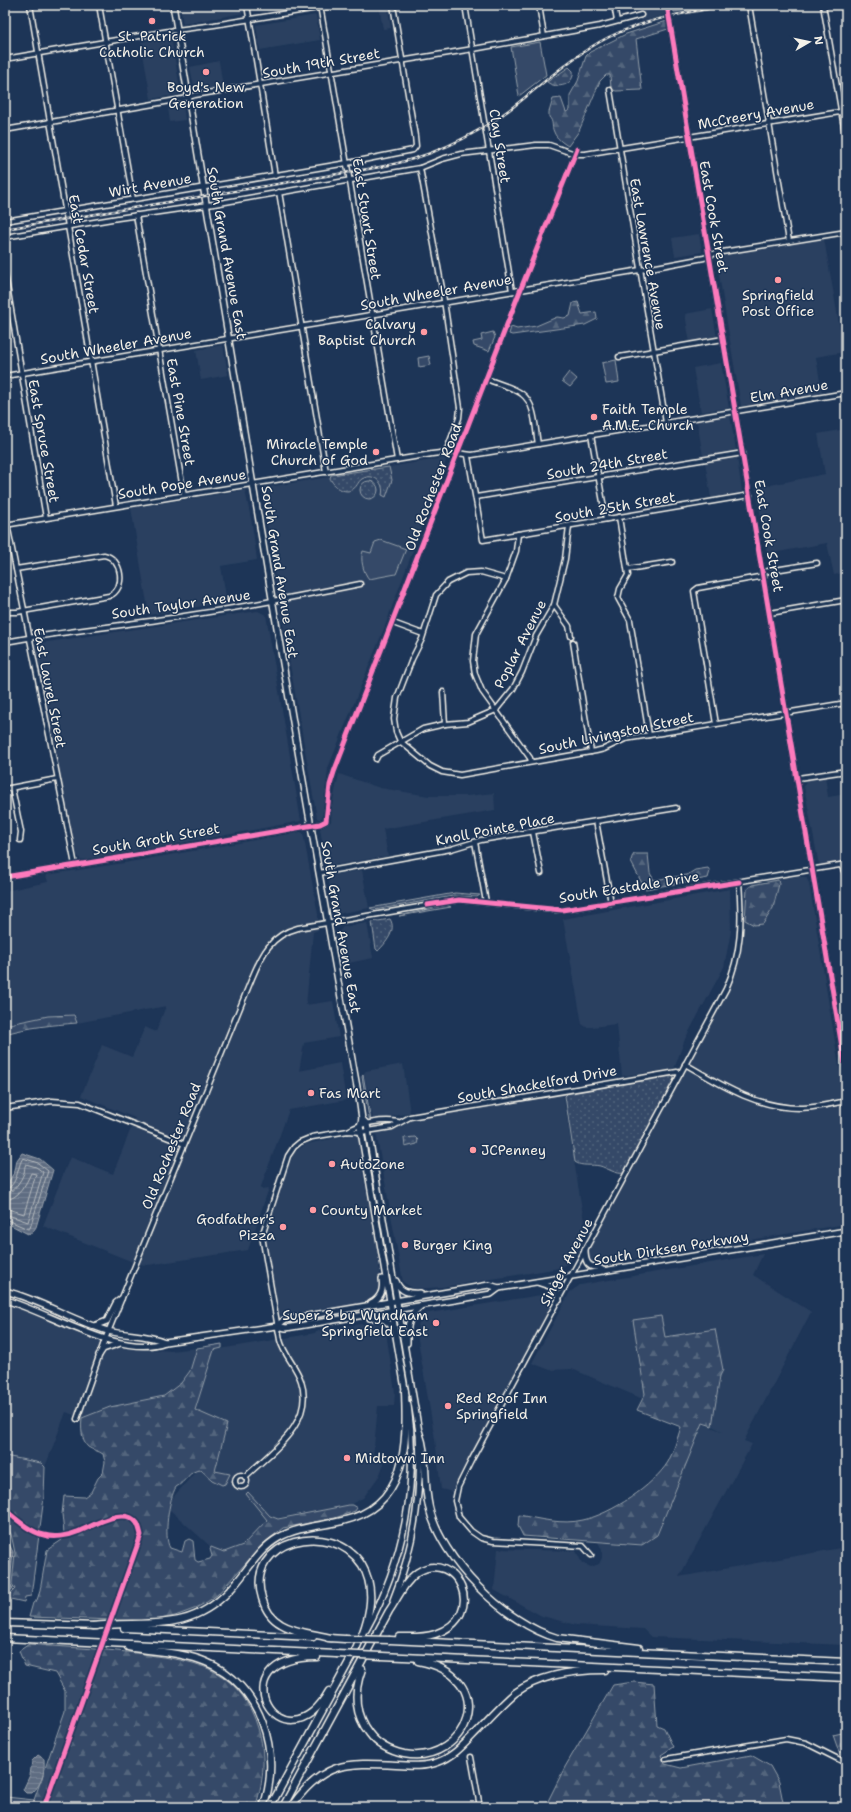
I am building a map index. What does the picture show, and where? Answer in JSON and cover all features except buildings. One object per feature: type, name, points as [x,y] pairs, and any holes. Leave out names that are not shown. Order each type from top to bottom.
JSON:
[{"type":"highway","points":[[121,1626],[170,1623],[206,1610],[217,1604],[263,1549],[278,1538],[297,1530],[352,1518],[377,1504],[390,1490],[402,1466],[406,1434],[405,1391]]},
{"type":"highway","points":[[419,1432],[423,1444],[426,1494],[439,1533],[469,1576],[482,1590],[508,1613],[531,1628],[557,1638],[694,1654]]},
{"type":"highway","points":[[270,1807],[360,1640],[371,1601],[368,1579],[360,1563],[345,1548],[330,1542],[309,1539],[287,1545],[273,1554],[261,1574],[260,1589],[264,1606],[274,1619],[281,1624],[294,1629],[331,1638]]},
{"type":"highway","points":[[5,1623],[121,1626],[370,1640],[392,1639],[426,1636],[434,1634],[449,1626],[458,1618],[463,1608],[463,1590],[456,1578],[448,1572],[437,1568],[427,1569],[412,1577],[389,1611],[370,1648],[283,1807]]},
{"type":"highway","points":[[5,1638],[336,1655]]},
{"type":"highway","points":[[392,1639],[846,1662]]},
{"type":"highway","points":[[116,1644],[173,1654],[206,1662],[232,1676],[247,1693],[258,1711],[269,1749],[270,1774],[263,1807]]},
{"type":"highway","points":[[370,1648],[359,1676],[356,1694],[358,1711],[366,1729],[377,1742],[395,1752],[417,1755],[440,1749],[455,1738],[463,1729],[468,1705],[461,1684],[453,1675],[441,1667],[420,1661],[395,1657]]},
{"type":"highway","points":[[339,1680],[332,1686],[321,1703],[312,1713],[298,1720],[290,1720],[276,1715],[264,1701],[263,1694],[265,1680],[272,1668],[279,1664],[303,1657],[349,1654],[846,1678]]},
{"type":"highway","points":[[291,1807],[300,1793],[310,1783],[334,1768],[361,1763],[423,1765],[444,1759],[464,1745],[516,1693],[544,1679],[559,1674],[578,1671],[655,1669]]},
{"type":"main road","name":"South Grand Avenue East","points":[[173,5],[254,484],[271,602],[362,1119],[360,1126],[411,1427],[412,1454],[410,1492],[406,1520],[391,1576],[374,1616],[360,1640]]},
{"type":"main road","points":[[362,1119],[367,1124],[419,1432],[420,1470],[415,1527],[404,1570],[389,1611]]},
{"type":"main road","name":"South Dirksen Parkway","points":[[5,1300],[34,1310],[105,1339],[122,1343],[155,1346],[165,1342],[277,1326],[286,1328],[422,1306],[490,1294],[499,1288],[846,1231]]},
{"type":"main road","points":[[368,1305],[380,1296],[384,1287],[379,1256],[380,1246]]},
{"type":"main road","points":[[586,1250],[585,1259],[588,1264],[598,1267],[604,1271]]},
{"type":"main road","points":[[392,1272],[397,1284],[403,1291],[411,1294],[425,1292],[434,1294]]},
{"type":"main road","points":[[534,1282],[555,1288],[557,1290],[559,1300]]},
{"type":"main road","name":"South Dirksen Parkway","points":[[277,1326],[284,1320],[390,1301],[489,1285],[499,1288]]},
{"type":"main road","name":"South Dirksen Parkway","points":[[5,1291],[29,1299],[108,1331],[156,1338],[165,1342]]},
{"type":"main road","points":[[94,1326],[107,1321],[116,1303],[121,1299]]},
{"type":"main road","points":[[407,1358],[408,1325],[410,1318],[422,1306]]},
{"type":"main road","points":[[357,1316],[367,1318],[376,1316],[383,1318],[395,1330]]},
{"type":"main road","points":[[99,1355],[103,1349],[122,1343]]},
{"type":"street","name":"East Cedar Street","points":[[30,5],[116,506]]},
{"type":"street","points":[[99,5],[133,199]]},
{"type":"street","points":[[247,5],[276,176]]},
{"type":"street","points":[[5,59],[177,30],[249,20],[320,6],[337,5]]},
{"type":"street","points":[[393,5],[402,60]]},
{"type":"street","name":"Clay Street","points":[[465,5],[512,291]]},
{"type":"street","points":[[539,5],[544,36]]},
{"type":"street","points":[[614,5],[617,21]]},
{"type":"street","name":"East Cook Street","points":[[667,5],[846,1071]]},
{"type":"street","points":[[749,5],[789,241]]},
{"type":"street","points":[[823,5],[844,111],[846,139]]},
{"type":"street","name":"East Stuart Street","points":[[320,6],[397,460]]},
{"type":"street","name":"South 19th Street","points":[[5,130],[189,98],[197,94],[544,36],[642,15]]},
{"type":"street","name":"Wirt Avenue","points":[[5,221],[276,176],[409,152],[415,148],[415,136],[402,60]]},
{"type":"street","name":"East Lawrence Avenue","points":[[610,90],[666,423]]},
{"type":"street","name":"McCreery Avenue","points":[[575,154],[585,154],[844,111]]},
{"type":"street","points":[[5,237],[136,215],[207,205],[420,168],[451,156],[489,150],[549,145],[575,154]]},
{"type":"street","name":"Old Rochester Road","points":[[310,825],[324,823],[328,818],[330,785],[334,772],[577,149]]},
{"type":"street","points":[[420,168],[444,302],[460,408],[459,418],[446,452]]},
{"type":"street","points":[[279,192],[326,472]]},
{"type":"street","name":"East Pine Street","points":[[136,215],[184,495]]},
{"type":"street","name":"South Wheeler Avenue","points":[[5,376],[640,270],[709,257],[716,253],[846,232]]},
{"type":"street","name":"East Spruce Street","points":[[5,274],[46,518]]},
{"type":"street","points":[[619,357],[723,339]]},
{"type":"street","points":[[487,379],[522,394],[527,398],[532,408],[538,444]]},
{"type":"street","name":"Elm Avenue","points":[[468,456],[846,392]]},
{"type":"street","points":[[591,435],[606,520]]},
{"type":"street","name":"South Pope Avenue","points":[[6,525],[446,452],[468,456]]},
{"type":"street","name":"South 24th Street","points":[[476,498],[742,453]]},
{"type":"street","points":[[468,456],[476,498]]},
{"type":"street","name":"South 25th Street","points":[[476,498],[483,540],[750,495]]},
{"type":"street","name":"East Laurel Street","points":[[5,514],[75,865]]},
{"type":"street","points":[[619,517],[628,575],[620,589],[618,598],[630,620],[649,735]]},
{"type":"street","name":"Poplar Avenue","points":[[376,759],[378,754],[423,729],[445,724],[468,722],[496,710],[513,689],[522,672],[536,636],[554,605],[564,559],[569,526]]},
{"type":"street","points":[[518,534],[516,551],[506,579],[476,634],[473,655],[475,674],[478,683],[530,758],[531,762]]},
{"type":"street","points":[[5,612],[24,611],[111,595],[116,592],[120,586],[118,568],[114,560],[104,555],[16,569]]},
{"type":"street","points":[[628,569],[672,562]]},
{"type":"street","points":[[716,724],[694,590],[817,563]]},
{"type":"street","points":[[400,741],[395,725],[394,710],[402,685],[424,634],[436,595],[456,576],[472,572],[489,573],[506,579]]},
{"type":"street","name":"South Taylor Avenue","points":[[5,642],[87,628],[153,621],[271,602],[360,584]]},
{"type":"street","points":[[770,613],[846,600]]},
{"type":"street","points":[[554,605],[569,626],[572,636]]},
{"type":"street","points":[[393,623],[424,634]]},
{"type":"street","points":[[573,642],[591,752]]},
{"type":"street","points":[[443,692],[445,724]]},
{"type":"street","name":"South Livingston Street","points":[[400,741],[430,766],[451,774],[460,775],[591,752],[604,749],[625,739],[846,703]]},
{"type":"street","points":[[798,778],[846,771]]},
{"type":"street","points":[[5,789],[57,779]]},
{"type":"street","points":[[12,788],[21,832],[20,840]]},
{"type":"street","name":"Knoll Pointe Place","points":[[319,873],[451,849],[475,842],[676,808]]},
{"type":"street","points":[[596,821],[611,903]]},
{"type":"street","name":"South Groth Street","points":[[5,877],[310,825]]},
{"type":"street","points":[[533,832],[541,873]]},
{"type":"street","points":[[475,842],[486,902]]},
{"type":"street","points":[[844,864],[846,875]]},
{"type":"street","name":"South Eastdale Drive","points":[[328,923],[454,900],[556,910],[611,903],[844,864]]},
{"type":"street","name":"Singer Avenue","points":[[591,1555],[583,1546],[502,1542],[484,1539],[474,1534],[463,1524],[455,1506],[455,1495],[461,1481],[726,989],[735,965],[740,944],[741,929],[739,882]]},
{"type":"street","name":"Old Rochester Road","points":[[77,1419],[108,1331],[263,952],[273,940],[286,932],[298,928],[328,923]]},
{"type":"street","points":[[685,1064],[747,1098],[777,1106],[810,1107],[846,1102]]},
{"type":"street","name":"South Shackelford Drive","points":[[245,1477],[293,1430],[303,1408],[304,1395],[300,1378],[283,1350],[277,1326],[262,1236],[288,1156],[294,1148],[306,1139],[348,1131],[361,1132],[392,1127],[398,1122],[407,1118],[427,1114],[651,1076],[677,1072],[680,1074]]},
{"type":"street","points":[[5,1108],[52,1101],[80,1103],[184,1144]]},
{"type":"street","name":"South Shackelford Drive","points":[[348,1131],[354,1126],[391,1120],[398,1122]]},
{"type":"street","points":[[666,1759],[786,1739],[806,1743],[846,1763]]},
{"type":"street","points":[[471,1757],[480,1807]]},
{"type":"shaded area","points":[[180,5],[241,5],[243,13],[183,24]]},
{"type":"shaded area","points":[[379,5],[387,5],[391,28],[383,29]]},
{"type":"shaded area","points":[[638,5],[663,5],[665,15],[641,22]]},
{"type":"shaded area","points":[[316,15],[320,40],[260,50],[256,25]]},
{"type":"shaded area","points":[[171,37],[181,94],[151,99],[141,42]]},
{"type":"shaded area","points":[[219,61],[223,87],[195,91],[190,67]]},
{"type":"shaded area","points":[[183,105],[185,120],[170,122],[168,108]]},
{"type":"shaded area","points":[[699,234],[702,252],[675,256],[672,238]]},
{"type":"shaded area","points":[[824,239],[844,352],[816,357],[822,393],[741,406],[716,257]]},
{"type":"shaded area","points":[[712,309],[717,338],[690,343],[685,314]]},
{"type":"shaded area","points":[[223,345],[228,375],[201,380],[196,350]]},
{"type":"shaded area","points":[[721,363],[729,408],[701,412],[693,368]]},
{"type":"shaded area","points":[[730,416],[736,450],[703,456],[697,421]]},
{"type":"shaded area","points":[[846,429],[846,572],[834,575],[827,543],[767,554],[756,488],[825,474],[818,434]]},
{"type":"shaded area","points":[[737,457],[742,492],[711,498],[705,462]]},
{"type":"shaded area","points":[[444,458],[446,461],[385,626],[328,768],[323,816],[320,819],[317,818],[275,579],[262,488]]},
{"type":"shaded area","points":[[245,490],[257,560],[221,566],[227,602],[149,615],[131,508]]},
{"type":"shaded area","points":[[258,611],[266,615],[301,821],[82,862],[75,851],[44,701],[34,644]]},
{"type":"shaded area","points":[[339,774],[380,788],[429,796],[467,796],[494,793],[495,810],[383,829],[388,856],[330,866],[326,865],[320,829],[331,822],[332,805]]},
{"type":"shaded area","points":[[825,776],[828,797],[846,794],[846,862],[824,865],[819,863],[818,860],[804,786],[807,780]]},
{"type":"shaded area","points":[[301,832],[303,833],[318,914],[318,930],[313,932],[306,1005],[333,1001],[339,1037],[304,1043],[299,1071],[340,1063],[346,1100],[289,1110],[260,1189],[269,1188],[248,1250],[148,1265],[138,1264],[43,1226],[70,1157],[113,1174],[135,1118],[81,1096],[102,1045],[132,1057],[145,1027],[156,1032],[166,1006],[77,1023],[75,1014],[47,1016],[5,1025],[5,891],[48,882],[46,875]]},
{"type":"shaded area","points":[[362,870],[369,908],[337,914],[334,913],[328,878],[332,875]]},
{"type":"shaded area","points":[[798,876],[806,877],[809,883],[846,1109],[846,1224],[597,1265],[589,1263],[588,1256],[592,1243],[733,982],[743,941],[745,888],[751,884]]},
{"type":"shaded area","points":[[730,889],[731,931],[724,967],[685,1039],[674,1069],[622,1076],[617,1024],[586,1027],[582,1024],[563,919]]},
{"type":"shaded area","points":[[367,923],[373,958],[343,964],[337,934],[343,927]]},
{"type":"shaded area","points":[[403,1064],[410,1113],[373,1120],[364,1073],[366,1071]]},
{"type":"shaded area","points":[[563,1093],[586,1234],[576,1253],[566,1265],[554,1269],[442,1287],[414,1289],[403,1282],[376,1132],[403,1126],[409,1120]]},
{"type":"shaded area","points":[[350,1135],[357,1135],[359,1139],[363,1174],[375,1235],[381,1290],[377,1297],[369,1302],[282,1315],[278,1312],[266,1237],[289,1164],[294,1153],[306,1144]]},
{"type":"shaded area","points":[[763,1254],[753,1275],[811,1312],[744,1441],[752,1444],[679,1577],[846,1547],[846,1645],[651,1637],[643,1629],[576,1625],[542,1616],[494,1590],[498,1549],[576,1551],[582,1563],[591,1567],[599,1564],[602,1558],[602,1550],[598,1542],[642,1546],[657,1535],[703,1424],[724,1432],[712,1426],[720,1376],[723,1370],[715,1329],[665,1337],[643,1399],[572,1369],[550,1370],[532,1363],[570,1292],[580,1285]]},
{"type":"shaded area","points":[[541,1295],[554,1303],[453,1492],[441,1489],[435,1439],[418,1340],[417,1331],[420,1318],[423,1314]]},
{"type":"shaded area","points":[[5,1304],[24,1310],[89,1337],[123,1347],[170,1351],[197,1348],[190,1371],[181,1383],[164,1396],[110,1407],[82,1418],[66,1412],[45,1467],[41,1463],[5,1456]]},
{"type":"shaded area","points":[[375,1322],[383,1326],[386,1332],[395,1392],[394,1406],[378,1406],[373,1457],[384,1464],[379,1476],[363,1498],[349,1505],[267,1520],[243,1545],[224,1552],[211,1547],[169,1509],[170,1501],[197,1470],[201,1470],[212,1479],[195,1410],[214,1350],[315,1333],[316,1331]]},
{"type":"green space","points":[[673,5],[717,5],[674,12]]},
{"type":"green space","points":[[667,21],[668,29],[636,39],[642,90],[616,91],[611,89],[610,75],[606,75],[600,81],[579,131],[568,146],[560,140],[553,130],[549,117],[553,99],[561,98],[566,112],[570,110],[570,95],[578,81],[586,56],[590,52],[626,34]]},
{"type":"green space","points":[[540,42],[546,75],[519,96],[511,47]]},
{"type":"green space","points":[[569,67],[573,71],[573,76],[568,83],[556,86],[547,82]]},
{"type":"green space","points":[[578,302],[582,314],[596,312],[597,319],[585,325],[512,335],[509,334],[511,327],[517,329],[536,326],[557,317],[564,318],[570,316],[573,303]]},
{"type":"green space","points":[[493,332],[495,337],[489,351],[474,346],[473,342],[482,340],[481,335]]},
{"type":"green space","points":[[429,356],[431,365],[419,367],[418,358]]},
{"type":"green space","points":[[616,360],[619,382],[606,384],[602,363]]},
{"type":"green space","points":[[569,372],[577,379],[570,387],[562,381]]},
{"type":"green space","points":[[389,467],[392,480],[386,497],[382,495],[383,491],[381,483],[375,478],[368,477],[362,479],[355,488],[350,491],[346,491],[336,487],[330,478],[331,475]]},
{"type":"green space","points":[[369,481],[375,484],[378,490],[375,496],[369,499],[363,496],[360,490],[363,484]]},
{"type":"green space","points":[[381,540],[406,549],[396,574],[369,579],[365,573],[363,565],[363,551],[371,553],[375,542]]},
{"type":"green space","points":[[634,854],[648,854],[650,873],[654,880],[687,875],[695,870],[708,868],[710,871],[708,878],[645,889],[631,862]]},
{"type":"green space","points":[[778,880],[779,884],[773,908],[763,924],[754,925],[745,920],[747,889],[752,885]]},
{"type":"green space","points":[[455,893],[480,895],[477,897],[453,896],[374,910],[370,908]]},
{"type":"green space","points":[[446,905],[451,907],[399,916]]},
{"type":"green space","points":[[390,919],[392,928],[390,936],[378,951],[376,949],[372,922]]},
{"type":"green space","points":[[74,1015],[77,1023],[32,1028],[5,1034],[5,1025],[48,1016]]},
{"type":"green space","points":[[363,1074],[371,1121],[369,1118],[362,1077]]},
{"type":"green space","points":[[670,1076],[674,1077],[674,1081],[624,1173],[615,1172],[600,1166],[577,1164],[575,1162],[565,1096],[568,1093]]},
{"type":"green space","points":[[415,1137],[418,1140],[417,1144],[405,1147],[404,1138]]},
{"type":"green space","points":[[661,1316],[665,1337],[715,1329],[723,1370],[720,1376],[712,1426],[703,1423],[657,1535],[642,1545],[523,1536],[518,1526],[519,1515],[551,1521],[567,1522],[594,1517],[630,1498],[652,1480],[668,1462],[681,1427],[637,1410],[645,1394],[633,1320]]},
{"type":"green space","points":[[222,1344],[222,1348],[214,1350],[195,1410],[227,1424],[215,1471],[230,1474],[225,1484],[222,1485],[212,1480],[201,1470],[190,1474],[176,1487],[173,1492],[169,1508],[167,1527],[168,1543],[170,1548],[182,1552],[185,1541],[189,1539],[193,1541],[195,1560],[198,1562],[210,1559],[212,1556],[210,1549],[211,1547],[224,1552],[243,1545],[267,1520],[246,1494],[248,1492],[270,1516],[278,1519],[349,1505],[357,1508],[355,1511],[335,1518],[283,1528],[264,1543],[217,1595],[194,1609],[175,1616],[142,1621],[29,1617],[33,1603],[37,1600],[40,1591],[47,1550],[62,1540],[64,1533],[62,1514],[64,1496],[84,1497],[91,1492],[98,1478],[103,1473],[105,1462],[103,1454],[88,1447],[84,1441],[82,1433],[82,1418],[110,1407],[164,1396],[181,1383],[190,1371],[197,1348]]},
{"type":"green space","points":[[5,1456],[41,1463],[45,1467],[44,1497],[31,1596],[25,1597],[24,1602],[6,1598],[15,1589],[12,1584],[15,1553],[11,1534],[5,1523]]},
{"type":"green space","points":[[29,1644],[124,1652],[171,1658],[187,1661],[201,1666],[223,1677],[230,1682],[247,1703],[255,1719],[261,1738],[263,1766],[261,1786],[256,1805],[247,1807],[5,1807],[6,1797],[34,1800],[65,1711],[65,1691],[55,1673],[25,1666],[19,1651]]},
{"type":"green space","points":[[634,1682],[654,1684],[657,1725],[664,1728],[673,1747],[661,1755],[665,1764],[681,1768],[751,1755],[770,1766],[779,1782],[784,1807],[545,1807],[565,1767],[613,1685]]},
{"type":"green space","points":[[846,1732],[846,1752],[839,1752],[833,1735]]},
{"type":"water","points":[[22,1153],[40,1159],[53,1170],[36,1227],[32,1233],[28,1234],[5,1222],[5,1188],[15,1171],[17,1160]]},
{"type":"water","points":[[5,1536],[13,1552],[10,1584],[13,1588],[5,1597]]},
{"type":"water","points":[[38,1755],[44,1759],[42,1778],[32,1793],[26,1793],[23,1790],[30,1775],[32,1761]]},
{"type":"railway","points":[[5,229],[380,167],[432,153],[479,130],[509,110],[569,62],[609,37],[624,30],[670,16],[734,5]]},
{"type":"cycle path","points":[[667,5],[846,1071]]},
{"type":"cycle path","points":[[5,877],[320,824],[326,821],[330,785],[334,772],[518,296],[577,149]]},
{"type":"cycle path","points":[[427,905],[459,900],[562,910],[739,882]]},
{"type":"cycle path","points":[[5,1510],[28,1528],[48,1536],[69,1535],[99,1522],[124,1516],[131,1518],[137,1523],[141,1535],[44,1807]]},
{"type":"place","name":"St. Patrick Catholic Church","points":[[152,21]]},
{"type":"place","name":"Boyd's New Generation","points":[[206,72]]},
{"type":"place","name":"Springfield Post Office","points":[[778,280]]},
{"type":"place","name":"Calvary Baptist Church","points":[[424,332]]},
{"type":"place","name":"Faith Temple A.M.E. Church","points":[[594,417]]},
{"type":"place","name":"Miracle Temple Church of God","points":[[376,452]]},
{"type":"place","name":"Fas Mart","points":[[311,1093]]},
{"type":"place","name":"JCPenney","points":[[473,1150]]},
{"type":"place","name":"AutoZone","points":[[332,1164]]},
{"type":"place","name":"County Market","points":[[313,1210]]},
{"type":"place","name":"Godfather's Pizza","points":[[283,1227]]},
{"type":"place","name":"Burger King","points":[[405,1245]]},
{"type":"place","name":"Super 8 by Wyndham Springfield East","points":[[436,1323]]},
{"type":"place","name":"Red Roof Inn Springfield","points":[[448,1406]]},
{"type":"place","name":"Midtown Inn","points":[[347,1458]]}]
